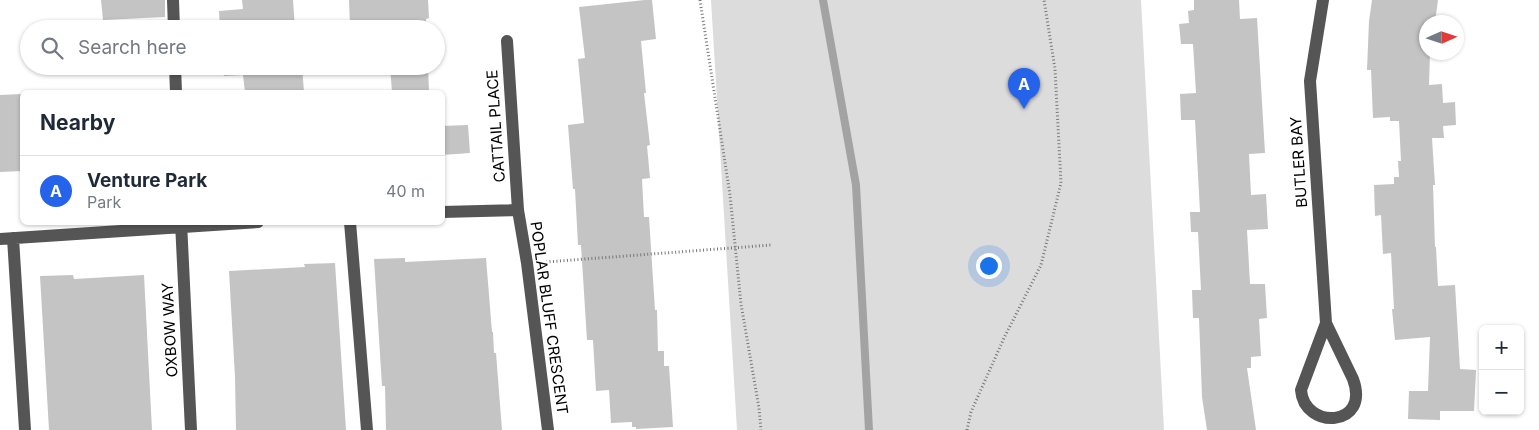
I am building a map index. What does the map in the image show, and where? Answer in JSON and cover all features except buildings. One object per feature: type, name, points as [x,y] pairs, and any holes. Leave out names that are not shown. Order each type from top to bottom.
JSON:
[{"type":"street","points":[[173,0],[174,20]]},
{"type":"street","name":"BUTLER BAY","points":[[1323,0],[1310,81],[1326,323],[1353,379],[1357,398],[1354,407],[1348,415],[1340,420],[1330,422],[1312,417],[1305,410],[1301,390],[1326,323]]},
{"type":"street","name":"CATTAIL PLACE","points":[[507,41],[518,210]]},
{"type":"street","points":[[175,75],[176,90]]},
{"type":"street","points":[[445,212],[518,210]]},
{"type":"street","name":"POPLAR BLUFF CRESCENT","points":[[518,210],[528,263],[548,430]]},
{"type":"street","points":[[0,238],[181,225]]},
{"type":"street","name":"OXBOW WAY","points":[[181,225],[191,430]]},
{"type":"street","points":[[350,225],[367,430]]},
{"type":"street","points":[[14,238],[26,430]]},
{"type":"path","points":[[700,0],[730,195],[741,304],[761,430]]},
{"type":"path","points":[[967,430],[971,412],[985,379],[1041,265],[1061,183],[1055,69],[1044,0]]},
{"type":"path","points":[[528,263],[771,245]]},
{"type":"shaded area","points":[[711,0],[1141,0],[1164,430],[737,430]]},
{"type":"waterway","points":[[823,0],[856,185],[869,430]]},
{"type":"place","name":"Venture Park","points":[[1024,109]]}]
